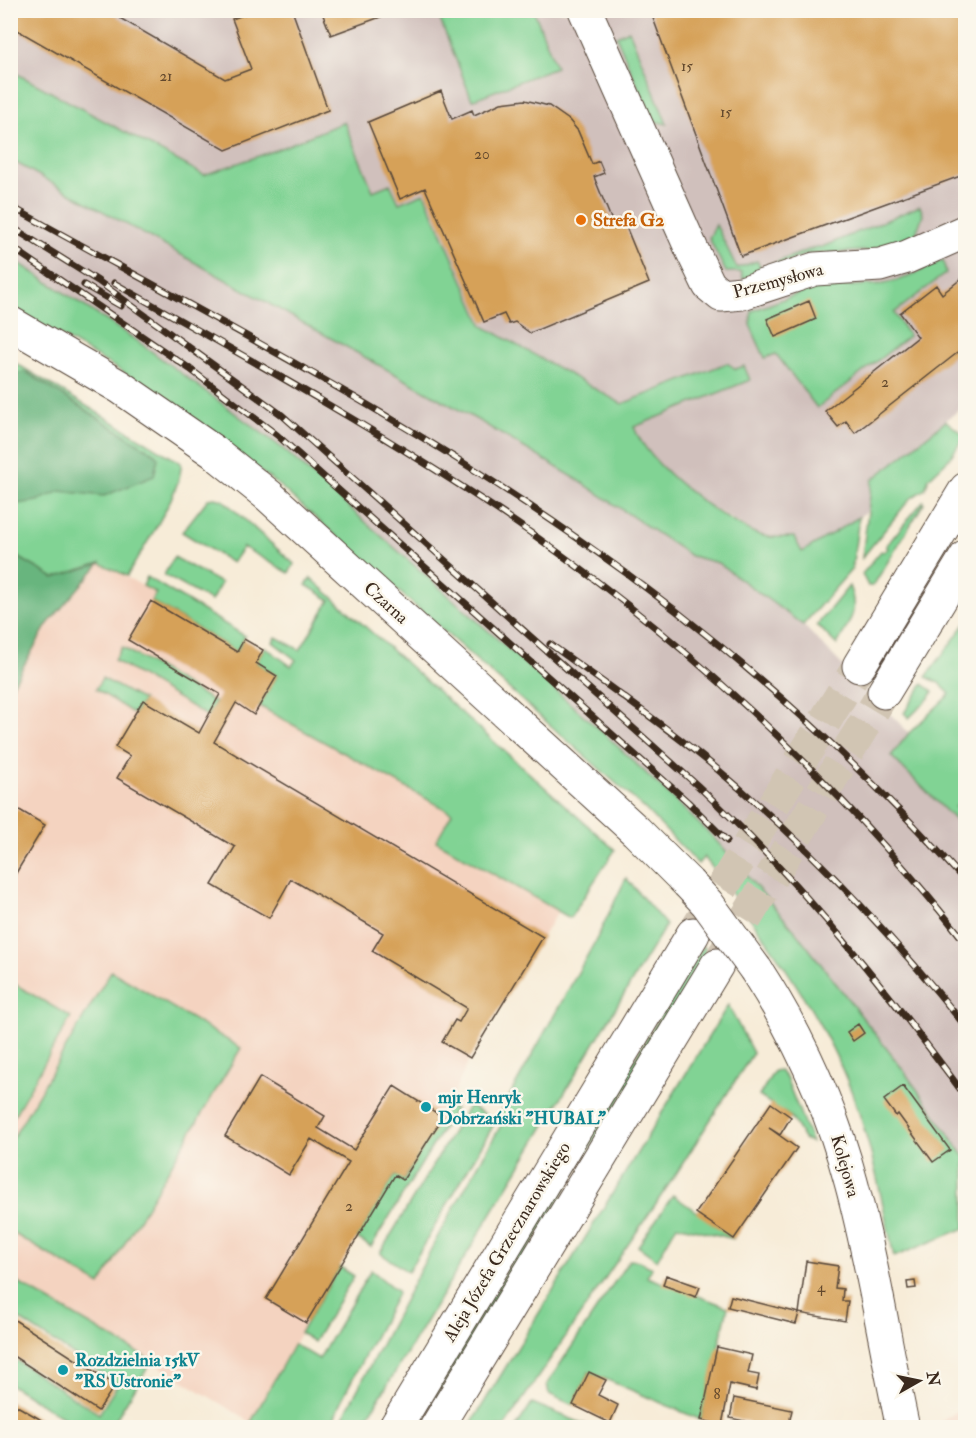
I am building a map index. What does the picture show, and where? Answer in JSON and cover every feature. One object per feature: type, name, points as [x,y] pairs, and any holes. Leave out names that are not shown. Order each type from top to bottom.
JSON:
[{"type":"street","name":"Przemysłowa","points":[[585,10],[692,250],[710,285],[721,295],[742,293],[815,269],[880,265],[966,231]]},
{"type":"street","name":"Czarna","points":[[10,323],[25,341],[169,420],[269,496],[636,831],[688,883],[709,931]]},
{"type":"street","points":[[859,666],[966,489]]},
{"type":"street","points":[[884,692],[966,557]]},
{"type":"street","name":"Kolejowa","points":[[709,931],[756,970],[801,1048],[825,1102],[841,1147],[860,1218],[903,1428]]},
{"type":"street","name":"Aleja Józefa Grzecznarowskiego","points":[[395,1428],[709,931]]},
{"type":"street","name":"Aleja Józefa Grzecznarowskiego","points":[[436,1428],[717,965]]},
{"type":"shaded area","points":[[10,11],[965,11],[965,405],[872,480],[868,511],[817,544],[802,552],[794,537],[758,535],[695,497],[665,470],[641,443],[633,427],[204,175],[11,70]]},
{"type":"shaded area","points":[[10,160],[481,422],[578,480],[691,556],[718,563],[803,625],[909,733],[892,756],[965,830],[965,1157],[901,1067],[796,932],[713,837],[610,739],[282,448],[136,340],[11,257]]},
{"type":"shaded area","points":[[10,553],[100,563],[156,593],[151,602],[277,676],[260,706],[452,814],[437,842],[558,911],[470,1058],[443,1117],[403,1180],[395,1175],[306,1323],[251,1422],[11,1277]]},
{"type":"shaded area","points":[[965,1406],[965,1427],[933,1427]]},
{"type":"green space","points":[[457,11],[534,11],[556,67],[472,100],[439,17]]},
{"type":"green space","points":[[629,30],[667,124],[653,121],[616,36]]},
{"type":"green space","points":[[10,70],[204,175],[276,150],[344,122],[373,191],[390,184],[399,203],[424,193],[483,326],[622,404],[727,363],[736,369],[744,366],[750,380],[634,427],[654,458],[686,489],[723,516],[757,534],[771,537],[794,537],[802,552],[859,517],[852,569],[803,625],[718,563],[691,556],[578,480],[481,422],[11,160]]},
{"type":"green space","points":[[920,206],[923,215],[915,236],[882,250],[808,254],[743,279],[741,272],[726,272],[709,238],[716,225],[737,268],[757,261],[761,268],[816,247],[822,247]]},
{"type":"green space","points":[[10,257],[136,340],[282,448],[610,739],[713,837],[796,932],[901,1067],[965,1157],[965,1228],[894,1257],[865,1133],[839,1062],[787,970],[704,857],[698,864],[646,810],[283,489],[171,400],[11,307]]},
{"type":"green space","points":[[943,260],[946,273],[894,313],[909,336],[817,408],[776,354],[765,358],[750,325],[752,311],[813,288],[884,284],[908,277]]},
{"type":"green space","points":[[17,364],[181,463],[180,475],[168,504],[127,576],[100,563],[54,578],[11,553],[10,365]]},
{"type":"green space","points":[[26,372],[155,454],[158,458],[154,476],[104,496],[60,491],[37,501],[11,505],[11,374]]},
{"type":"green space","points":[[946,421],[965,436],[949,459],[929,478],[925,489],[910,499],[862,558],[872,480]]},
{"type":"green space","points":[[208,499],[223,500],[294,564],[289,573],[243,547],[232,563],[182,532]]},
{"type":"green space","points":[[923,501],[924,503],[873,586],[868,586],[862,574],[881,551],[884,552],[888,548],[886,546]]},
{"type":"green space","points":[[11,553],[54,578],[100,563],[47,625],[11,688]]},
{"type":"green space","points":[[174,557],[221,583],[211,601],[164,575]]},
{"type":"green space","points":[[147,577],[245,636],[237,652],[151,601],[156,593],[143,586]]},
{"type":"green space","points":[[311,578],[615,850],[570,918],[436,841],[452,813],[259,706],[277,676],[256,663],[265,647],[291,666],[296,660],[273,642],[276,637],[300,650],[330,600],[306,585]]},
{"type":"green space","points":[[849,586],[853,603],[852,617],[837,645],[817,625]]},
{"type":"green space","points":[[965,624],[965,798],[955,807],[965,816],[965,830],[891,756],[909,733],[950,694],[939,683],[926,677]]},
{"type":"green space","points":[[122,647],[215,702],[207,716],[114,660]]},
{"type":"green space","points":[[102,678],[143,700],[134,714],[96,689]]},
{"type":"green space","points":[[923,684],[933,691],[931,696],[909,718],[904,713]]},
{"type":"green space","points":[[626,878],[666,925],[362,1427],[338,1427],[439,1234],[505,1118],[499,1115],[597,938]]},
{"type":"green space","points":[[703,946],[709,953],[421,1427],[411,1428]]},
{"type":"green space","points":[[111,971],[241,1048],[100,1285],[11,1232],[11,1141]]},
{"type":"green space","points":[[11,982],[71,1017],[11,1121]]},
{"type":"green space","points":[[728,1005],[753,1053],[676,1174],[504,1427],[469,1427]]},
{"type":"green space","points":[[779,1070],[786,1078],[812,1143],[804,1139],[791,1117],[759,1096],[774,1071]]},
{"type":"green space","points":[[448,1105],[455,1109],[371,1247],[357,1238],[395,1175],[404,1180]]},
{"type":"green space","points":[[469,1105],[496,1121],[408,1272],[380,1253]]},
{"type":"green space","points":[[673,1195],[734,1239],[677,1225],[657,1260],[638,1246]]},
{"type":"green space","points":[[629,1260],[639,1261],[652,1268],[647,1277],[728,1307],[701,1420],[589,1372],[573,1405],[549,1394],[547,1384]]},
{"type":"green space","points":[[340,1267],[354,1276],[314,1342],[300,1333]]},
{"type":"green space","points":[[371,1270],[398,1292],[341,1401],[331,1427],[260,1427],[251,1422],[294,1344],[319,1359]]},
{"type":"green space","points":[[10,1278],[152,1361],[111,1427],[78,1427],[11,1385],[11,1357],[99,1414],[118,1384],[11,1314]]},
{"type":"green space","points":[[532,1403],[591,1427],[516,1427]]},
{"type":"building","points":[[18,10],[106,10],[225,79],[251,69],[232,19],[257,10],[292,10],[328,110],[226,150],[10,26]]},
{"type":"building","points":[[321,10],[397,10],[397,11],[331,35]]},
{"type":"building","points":[[650,10],[966,10],[966,174],[741,256]]},
{"type":"building","points":[[441,91],[452,119],[472,110],[474,115],[501,103],[525,100],[549,106],[569,120],[578,131],[592,164],[599,161],[604,173],[594,177],[612,221],[622,217],[649,283],[530,333],[515,322],[509,324],[504,314],[484,322],[425,188],[400,199],[368,122]]},
{"type":"building","points":[[966,275],[966,346],[855,433],[846,421],[838,427],[825,411],[918,337],[900,313],[936,285],[942,294]]},
{"type":"building","points":[[809,301],[816,319],[775,337],[767,319]]},
{"type":"building","points":[[151,601],[237,652],[244,639],[263,650],[256,663],[277,676],[254,715],[236,703],[214,742],[543,937],[470,1058],[442,1042],[455,1020],[459,1022],[467,1008],[372,951],[383,933],[291,879],[269,918],[212,885],[235,847],[117,778],[130,756],[115,747],[143,700],[199,733],[220,694],[128,640]]},
{"type":"building","points":[[16,808],[45,825],[10,883],[10,818]]},
{"type":"building","points":[[858,1024],[864,1033],[853,1041],[847,1032]]},
{"type":"building","points":[[260,1077],[325,1116],[318,1128],[354,1150],[394,1086],[443,1117],[403,1180],[395,1175],[306,1323],[266,1299],[349,1162],[311,1139],[289,1175],[225,1136]]},
{"type":"building","points":[[903,1086],[950,1150],[933,1162],[898,1114],[896,1116],[884,1100]]},
{"type":"building","points":[[771,1103],[791,1117],[780,1135],[769,1128],[797,1148],[734,1239],[696,1213]]},
{"type":"building","points":[[806,1261],[838,1266],[835,1288],[843,1289],[842,1301],[848,1301],[845,1321],[799,1313]]},
{"type":"building","points":[[666,1275],[700,1287],[696,1297],[663,1285]]},
{"type":"building","points":[[915,1281],[916,1288],[908,1289],[907,1282]]},
{"type":"building","points":[[731,1296],[799,1313],[796,1324],[728,1307]]},
{"type":"building","name":"Rozdzielnia 15kV \"RS Ustronie\"","points":[[10,1317],[115,1385],[98,1411],[10,1354]]},
{"type":"building","points":[[717,1347],[752,1355],[748,1373],[759,1375],[756,1390],[730,1384],[722,1425],[701,1420]]},
{"type":"building","points":[[589,1372],[606,1380],[598,1395],[618,1405],[610,1423],[573,1405]]},
{"type":"building","points":[[734,1398],[792,1410],[788,1428],[748,1428],[749,1422],[730,1418]]},
{"type":"building","points":[[10,1402],[38,1418],[53,1428],[10,1428]]},
{"type":"building","points":[[966,1418],[966,1428],[951,1428]]},
{"type":"tunnel","points":[[696,930],[859,666]]},
{"type":"tunnel","points":[[720,961],[884,692]]},
{"type":"railway","points":[[10,206],[369,406],[440,448],[577,538],[682,615],[782,698],[876,787],[966,882]]},
{"type":"railway","points":[[10,226],[98,281],[282,415],[698,786],[806,896],[904,1015],[966,1097]]},
{"type":"railway","points":[[10,246],[190,369],[277,435],[688,802],[727,841]]},
{"type":"railway","points":[[114,283],[309,393],[452,480],[564,557],[627,605],[689,656],[807,764],[916,882],[966,943]]},
{"type":"railway","points":[[84,285],[121,306]]},
{"type":"railway","points":[[550,644],[691,747],[779,824],[876,922],[966,1027]]},
{"type":"place","name":"Strefa G2","points":[[581,220]]},
{"type":"place","name":"mjr Henryk Dobrzański \"HUBAL\"","points":[[426,1107]]},
{"type":"place","name":"Rozdzielnia 15kV \"RS Ustronie\"","points":[[63,1370]]}]
